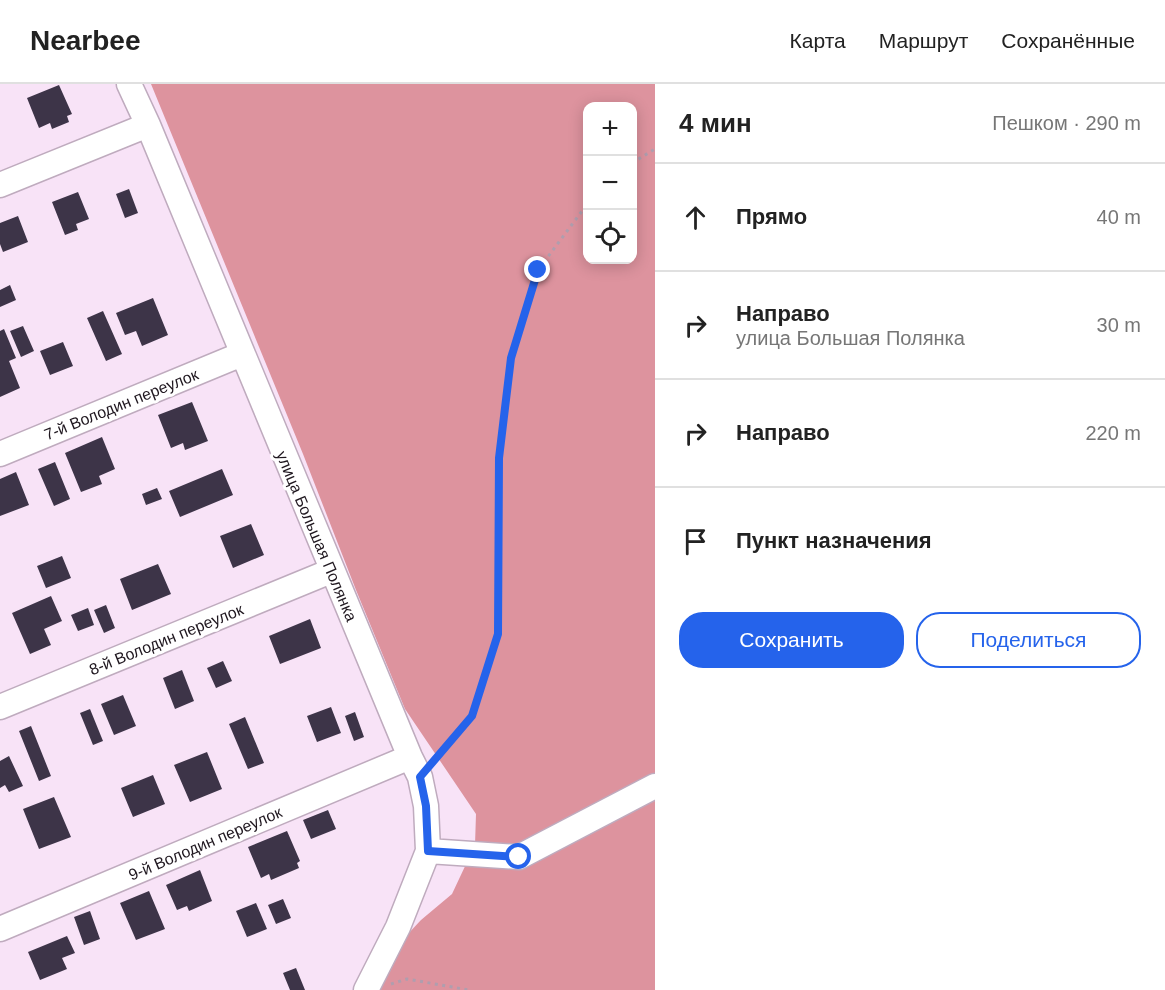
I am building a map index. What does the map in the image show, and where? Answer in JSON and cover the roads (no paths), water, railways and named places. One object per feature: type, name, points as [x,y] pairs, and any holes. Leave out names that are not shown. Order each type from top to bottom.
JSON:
[{"type":"street","name":"улица Большая Полянка","points":[[129,84],[415,767],[426,806],[428,851],[377,987]]},
{"type":"street","points":[[0,185],[148,125]]},
{"type":"street","name":"7-й Володин переулок","points":[[0,454],[242,354]]},
{"type":"street","name":"8-й Володин переулок","points":[[0,707],[332,571]]},
{"type":"street","name":"9-й Володин переулок","points":[[0,929],[415,767]]},
{"type":"street","points":[[428,851],[519,857],[655,786]]}]
